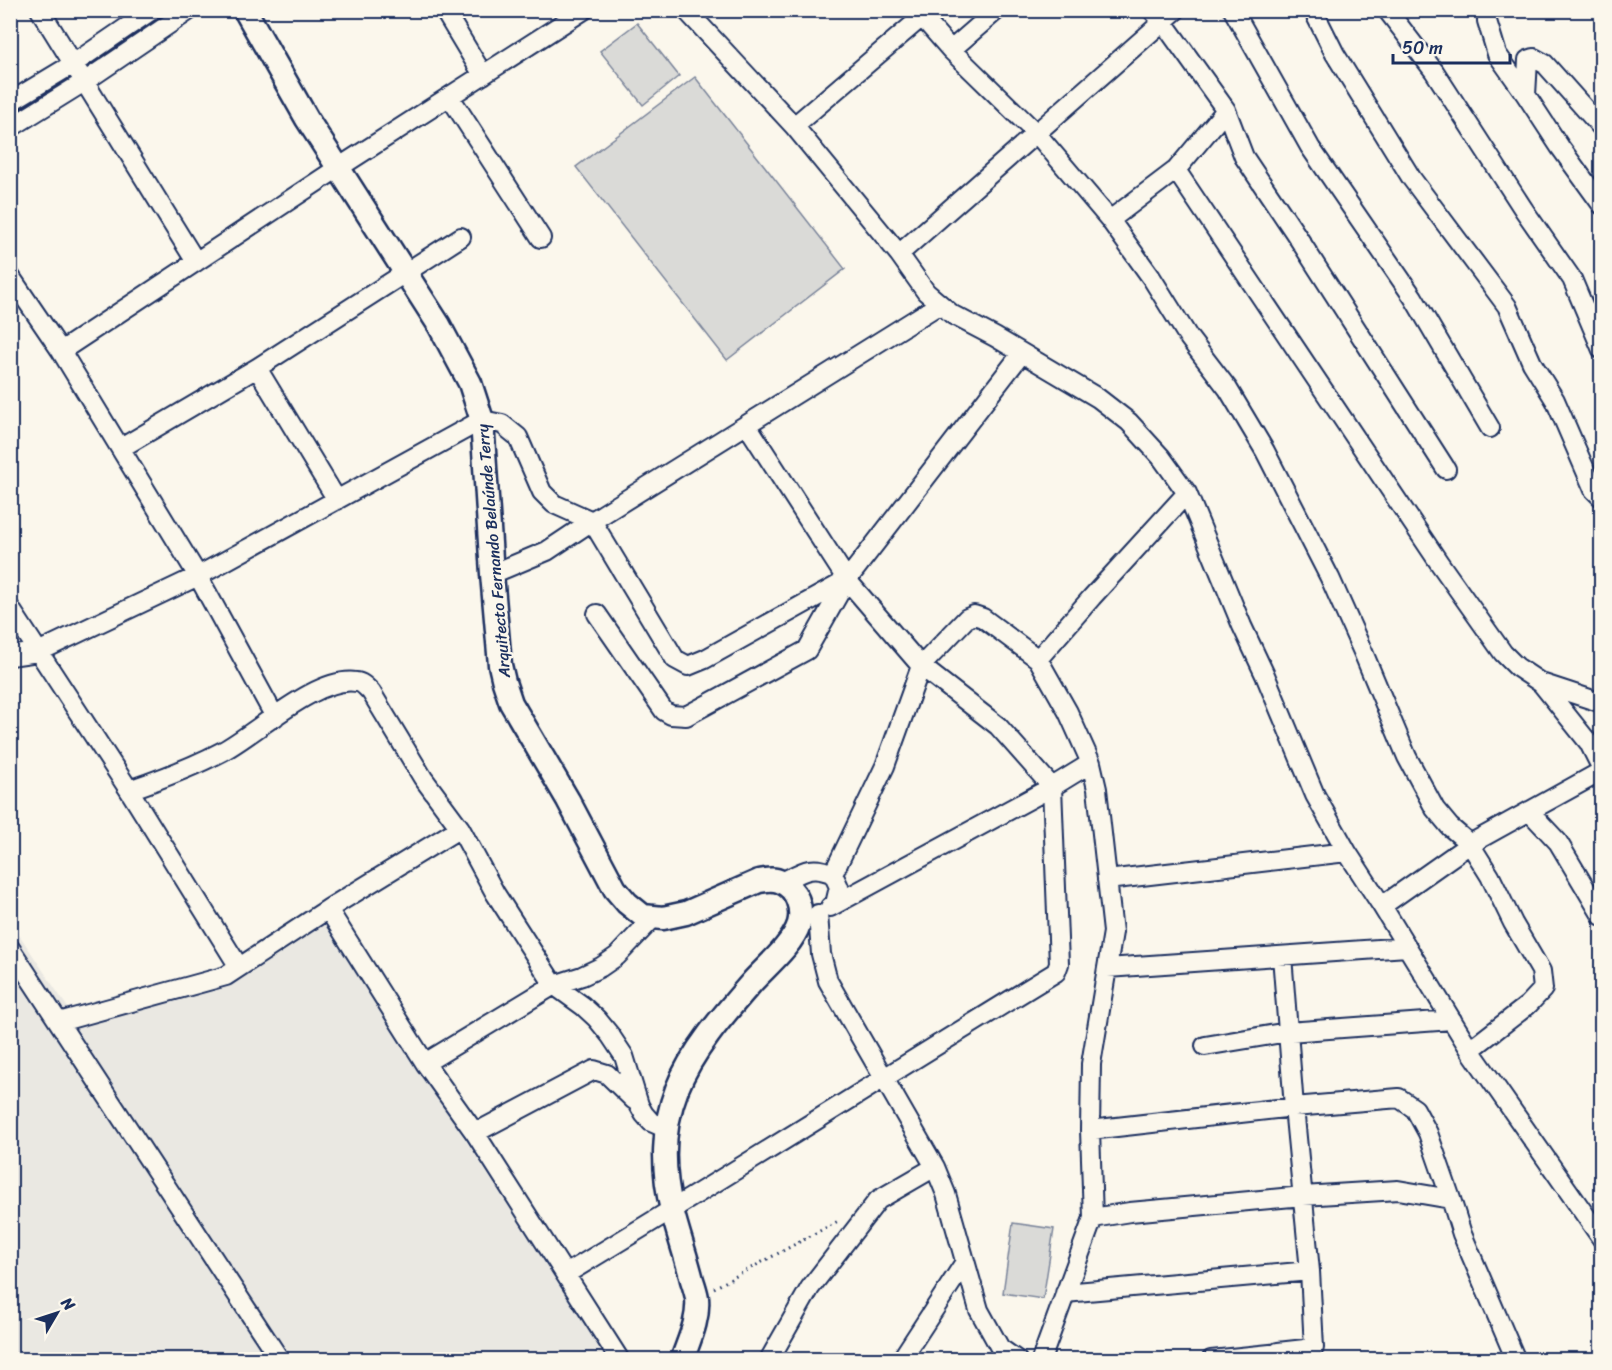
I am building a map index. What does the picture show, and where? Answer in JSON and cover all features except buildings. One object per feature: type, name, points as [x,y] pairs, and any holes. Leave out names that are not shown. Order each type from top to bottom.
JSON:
[{"type":"main road","name":"Arquitecto Fernando Belaúnde Terry","points":[[245,10],[338,168],[405,272],[471,383],[482,420],[492,574],[500,665],[504,682],[511,702],[568,800],[615,889],[643,916],[654,917]]},
{"type":"main road","points":[[654,917],[674,917],[759,881],[771,879],[789,887],[808,919],[736,1000],[704,1042],[677,1087],[669,1114],[665,1144],[666,1177],[672,1210],[697,1298],[696,1319],[682,1359]]},
{"type":"street","points":[[40,10],[196,262]]},
{"type":"street","points":[[10,102],[73,64],[152,10]]},
{"type":"street","points":[[10,128],[84,82],[190,10]]},
{"type":"street","points":[[444,10],[483,75]]},
{"type":"street","points":[[61,351],[338,168],[584,10]]},
{"type":"street","points":[[951,50],[997,10]]},
{"type":"street","points":[[1233,10],[1310,147],[1413,297],[1490,428]]},
{"type":"street","points":[[1313,10],[1335,54],[1412,179],[1508,306],[1532,363],[1555,400],[1594,490],[1602,498]]},
{"type":"street","points":[[1487,10],[1487,21],[1497,54],[1602,205]]},
{"type":"street","points":[[689,12],[794,126],[899,254],[926,292],[953,315],[1098,398],[1129,422],[1161,457],[1187,494],[1242,626],[1266,675],[1315,795],[1347,852],[1470,1050],[1602,1239]]},
{"type":"street","points":[[1389,12],[1434,71],[1572,279],[1602,350]]},
{"type":"street","points":[[794,126],[919,14],[951,50],[1037,134],[1110,220],[1151,277],[1189,338],[1228,389],[1265,451],[1330,578],[1407,757],[1434,809],[1470,844],[1490,876],[1513,923],[1541,971],[1543,989],[1528,1005],[1470,1050]]},
{"type":"street","points":[[899,254],[1037,134],[1164,14],[1226,110],[1244,157],[1446,469]]},
{"type":"street","points":[[1526,95],[1528,60],[1534,58],[1545,64],[1602,128]]},
{"type":"street","points":[[450,97],[541,238]]},
{"type":"street","points":[[1110,220],[1176,170],[1226,110]]},
{"type":"street","points":[[1176,170],[1427,544],[1503,653],[1516,667],[1541,683],[1602,703]]},
{"type":"street","points":[[121,448],[257,368],[461,237]]},
{"type":"street","points":[[10,276],[61,351],[198,576],[275,717]]},
{"type":"street","points":[[492,574],[546,550],[940,304]]},
{"type":"street","points":[[597,614],[664,711],[671,715],[686,716],[807,650],[847,580],[1023,354]]},
{"type":"street","points":[[257,368],[337,500]]},
{"type":"street","points":[[10,656],[38,652],[198,576],[482,420],[502,424],[518,437],[542,492],[554,504],[592,521],[675,659],[688,666],[705,659],[847,580]]},
{"type":"street","points":[[566,1274],[1056,972],[1059,964],[1052,787],[998,726],[921,666],[847,580],[747,425]]},
{"type":"street","points":[[1038,659],[1187,494]]},
{"type":"street","points":[[10,608],[129,790],[239,967]]},
{"type":"street","points":[[833,874],[885,766],[921,666],[967,618],[975,615],[983,618],[1038,659],[1068,712],[1091,763],[1097,789],[1113,932],[1091,1064],[1090,1130],[1093,1218],[1041,1359]]},
{"type":"street","points":[[129,790],[176,774],[224,751],[310,693],[337,682],[358,682],[371,692],[423,778],[460,828],[495,893],[554,985],[583,1006],[610,1035],[624,1056],[644,1114],[651,1122],[666,1129]]},
{"type":"street","points":[[1382,906],[1470,844],[1602,770],[1589,743],[1541,683]]},
{"type":"street","points":[[1017,1359],[1000,1348],[979,1310],[946,1194],[934,1167],[884,1076],[828,981],[808,919],[1052,787],[1091,763]]},
{"type":"street","points":[[1529,811],[1558,842],[1602,916]]},
{"type":"street","points":[[59,1022],[226,976],[328,909],[460,828]]},
{"type":"street","points":[[1107,880],[1347,852]]},
{"type":"street","points":[[789,887],[804,871],[821,869],[833,874],[839,887],[836,904]]},
{"type":"street","points":[[328,909],[424,1063],[475,1133],[620,1359]]},
{"type":"street","points":[[424,1063],[554,985],[582,976],[618,956],[654,917]]},
{"type":"street","points":[[1107,968],[1407,947]]},
{"type":"street","points":[[10,948],[280,1359]]},
{"type":"street","points":[[1211,1359],[1273,1356],[1314,1348],[1310,1270],[1282,956]]},
{"type":"street","points":[[1205,1046],[1288,1032],[1452,1020]]},
{"type":"street","points":[[475,1133],[594,1070],[607,1074],[639,1105]]},
{"type":"street","points":[[1090,1130],[1294,1107],[1399,1098],[1415,1109],[1428,1133],[1462,1234],[1516,1359]]},
{"type":"street","points":[[769,1359],[810,1288],[878,1200],[934,1167]]},
{"type":"street","points":[[1093,1218],[1130,1212],[1303,1196],[1398,1190],[1451,1199]]},
{"type":"street","points":[[901,1359],[965,1262]]},
{"type":"street","points":[[1065,1293],[1310,1270]]},
{"type":"street","points":[[1273,1356],[1299,1359]]},
{"type":"path","points":[[697,1298],[848,1216]]},
{"type":"shaded area","points":[[637,23],[679,76],[643,105],[600,51]]},
{"type":"shaded area","points":[[695,77],[845,269],[727,360],[576,167]]},
{"type":"shaded area","points":[[10,921],[80,1026],[239,978],[326,924],[607,1359],[11,1359]]},
{"type":"shaded area","points":[[1013,1223],[1054,1229],[1043,1299],[1003,1293]]}]
